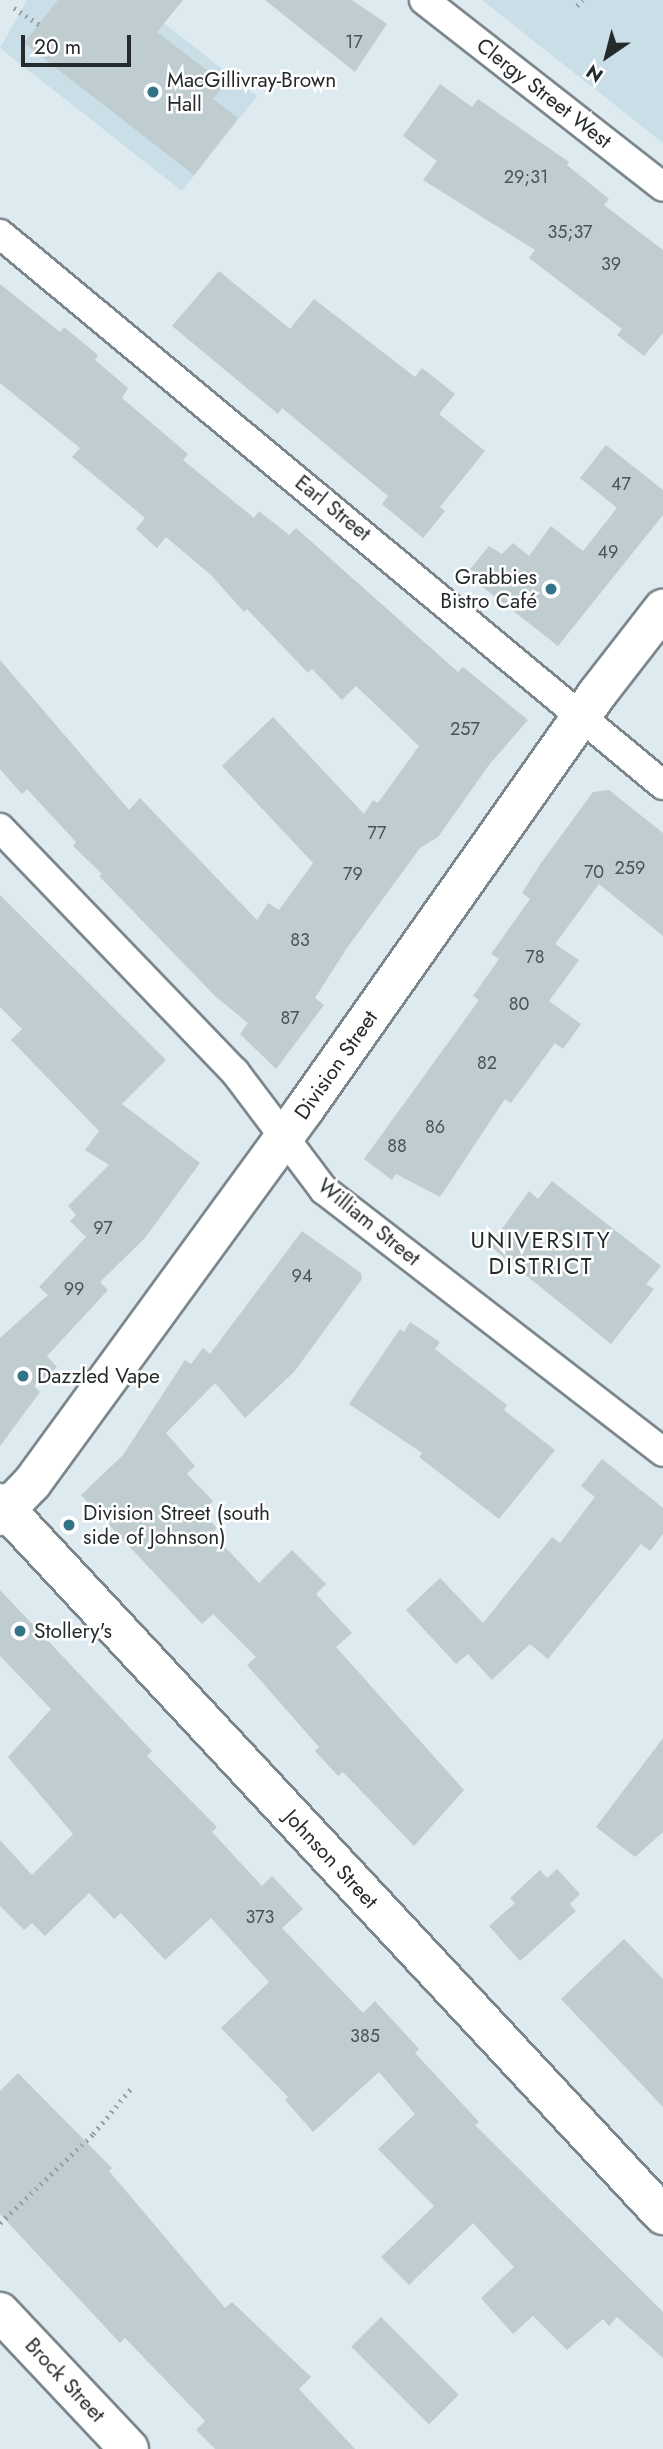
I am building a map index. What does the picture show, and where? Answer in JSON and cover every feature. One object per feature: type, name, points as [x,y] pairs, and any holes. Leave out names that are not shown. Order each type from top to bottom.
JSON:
[{"type":"main road","name":"Division Street","points":[[2,1510],[32,1483],[285,1137],[582,716],[663,609]]},
{"type":"main road","name":"Johnson Street","points":[[2,1510],[663,2215]]},
{"type":"main road","name":"Brock Street","points":[[0,2312],[129,2449]]},
{"type":"street","name":"Clergy Street West","points":[[424,0],[663,187]]},
{"type":"street","name":"Earl Street","points":[[0,234],[663,785]]},
{"type":"street","name":"William Street","points":[[0,828],[235,1072],[324,1190],[663,1452]]},
{"type":"path","points":[[577,6],[582,0]]},
{"type":"path","points":[[14,8],[39,24]]},
{"type":"path","points":[[0,2223],[93,2134],[133,2086]]},
{"type":"shaded area","name":"MacGillivray-Brown Hall","points":[[27,0],[134,0],[257,96],[182,191],[0,48]]},
{"type":"shaded area","points":[[482,0],[663,0],[663,143]]},
{"type":"building","name":"MacGillivray-Brown Hall","points":[[58,0],[183,0],[157,32],[225,84],[213,99],[238,118],[194,175],[24,43]]},
{"type":"building","points":[[265,0],[352,0],[387,24],[355,72]]},
{"type":"building","points":[[440,84],[472,107],[478,99],[569,162],[567,165],[609,199],[604,205],[663,250],[663,333],[644,356],[617,335],[622,329],[529,258],[535,250],[423,180],[437,161],[403,136]]},
{"type":"building","points":[[219,271],[290,329],[314,299],[415,377],[422,368],[455,394],[439,414],[485,451],[440,507],[445,511],[423,538],[382,504],[388,496],[282,408],[278,414],[172,326]]},
{"type":"building","points":[[0,284],[60,332],[64,327],[98,355],[95,360],[128,388],[122,398],[188,454],[183,460],[254,518],[259,511],[289,535],[296,528],[458,672],[463,667],[528,720],[489,765],[438,837],[420,848],[347,948],[315,998],[324,1005],[276,1069],[240,1034],[248,1023],[215,996],[99,876],[102,874],[73,846],[76,842],[27,789],[22,794],[0,769],[0,660],[129,810],[140,798],[257,920],[268,903],[279,910],[313,863],[222,766],[273,717],[364,814],[373,800],[378,803],[419,746],[356,686],[342,700],[312,669],[308,673],[247,609],[244,612],[212,576],[166,537],[157,548],[136,529],[145,518],[72,457],[80,448],[0,383]]},
{"type":"building","points":[[606,445],[663,490],[663,515],[558,646],[466,574],[489,546],[502,554],[513,543],[529,556],[551,526],[583,551],[617,508],[580,478]]},
{"type":"building","points":[[609,790],[663,833],[663,936],[599,884],[555,944],[579,960],[549,1001],[581,1024],[563,1049],[555,1043],[511,1103],[505,1099],[440,1197],[396,1174],[392,1180],[364,1159],[479,1000],[473,996],[499,959],[491,954],[530,899],[522,893],[541,863],[593,792]]},
{"type":"building","points":[[0,895],[166,1060],[122,1104],[200,1163],[145,1238],[100,1282],[108,1290],[47,1356],[57,1367],[34,1386],[40,1392],[0,1446],[0,1338],[48,1295],[39,1287],[86,1237],[70,1221],[76,1215],[68,1206],[109,1165],[85,1150],[99,1131],[11,1040],[22,1029],[0,1007]]},
{"type":"building","points":[[552,1181],[661,1266],[646,1284],[654,1289],[611,1344],[490,1246],[529,1191],[538,1199]]},
{"type":"building","points":[[302,1231],[361,1273],[362,1279],[294,1372],[245,1418],[215,1383],[166,1433],[195,1466],[187,1474],[213,1501],[202,1512],[217,1528],[212,1533],[259,1583],[292,1550],[326,1584],[316,1594],[352,1633],[336,1647],[464,1790],[414,1846],[343,1772],[338,1776],[315,1751],[319,1747],[247,1665],[256,1657],[213,1614],[202,1624],[81,1495],[123,1455],[185,1360],[191,1364],[203,1348],[210,1354]]},
{"type":"building","points":[[410,1322],[440,1342],[435,1349],[507,1405],[504,1410],[555,1450],[499,1519],[419,1457],[422,1453],[349,1404],[400,1329],[404,1332]]},
{"type":"building","points":[[602,1459],[663,1508],[663,1534],[650,1551],[641,1544],[548,1659],[530,1644],[492,1680],[468,1654],[456,1664],[406,1610],[440,1578],[483,1623],[552,1537],[560,1543],[595,1497],[581,1486]]},
{"type":"building","points":[[0,1590],[152,1751],[147,1756],[217,1827],[212,1832],[262,1886],[272,1876],[303,1909],[282,1928],[363,2013],[375,2001],[419,2049],[415,2053],[479,2122],[475,2125],[663,2312],[663,2358],[617,2317],[609,2326],[603,2319],[567,2350],[533,2316],[513,2334],[481,2298],[514,2267],[473,2223],[409,2285],[381,2257],[434,2206],[378,2149],[415,2114],[379,2072],[313,2132],[285,2100],[288,2097],[221,2028],[269,1982],[211,1918],[165,1960],[121,1913],[114,1919],[89,1893],[45,1936],[32,1923],[24,1930],[0,1906],[0,1840],[32,1875],[73,1834],[8,1757],[51,1709],[0,1656]]},
{"type":"building","points":[[663,1738],[663,1832],[635,1857],[596,1827]]},
{"type":"building","points":[[557,1869],[580,1894],[570,1904],[576,1911],[520,1961],[489,1926],[515,1903],[510,1898],[540,1870],[547,1878]]},
{"type":"building","points":[[624,1939],[663,1979],[663,2107],[561,1999]]},
{"type":"building","points":[[18,2073],[112,2168],[109,2171],[225,2308],[232,2302],[311,2377],[299,2389],[355,2449],[215,2449],[196,2430],[205,2421],[125,2338],[120,2343],[0,2214],[0,2091]]},
{"type":"building","points":[[381,2317],[459,2395],[429,2424],[351,2347]]},
{"type":"place","name":"MacGillivray-Brown Hall","points":[[153,92]]},
{"type":"place","name":"Grabbies Bistro Café","points":[[551,589]]},
{"type":"place","name":"Dazzled Vape","points":[[23,1376]]},
{"type":"place","name":"Division Street (south side of Johnson)","points":[[69,1525]]},
{"type":"place","name":"Stollery's","points":[[20,1631]]},
{"type":"district","name":"UNIVERSITY DISTRICT","points":[[541,1253]]}]
